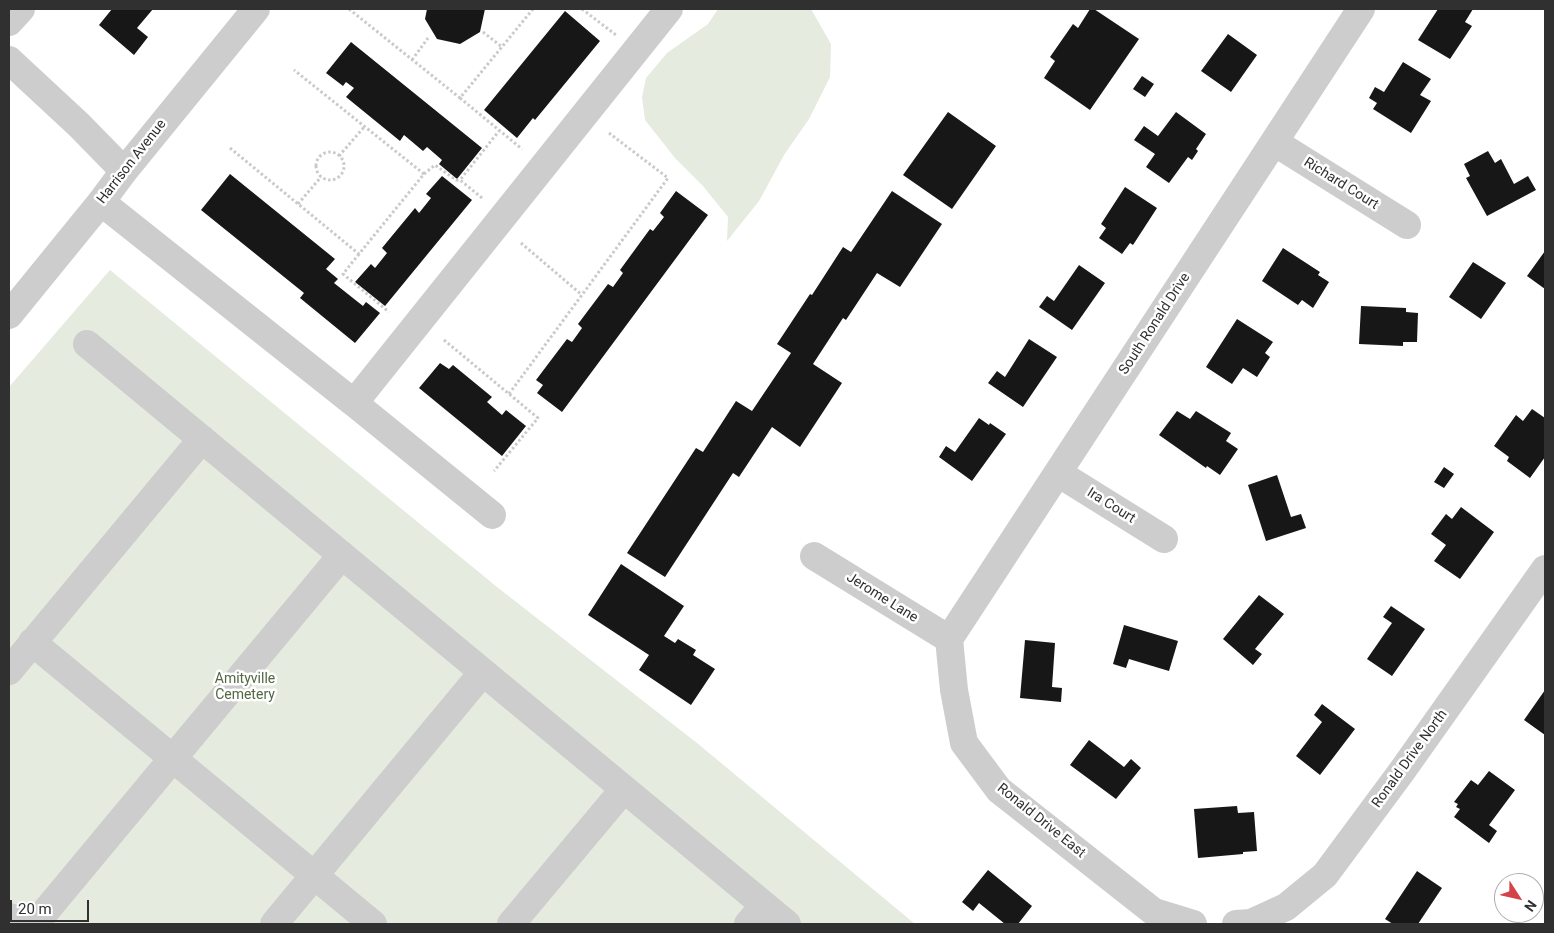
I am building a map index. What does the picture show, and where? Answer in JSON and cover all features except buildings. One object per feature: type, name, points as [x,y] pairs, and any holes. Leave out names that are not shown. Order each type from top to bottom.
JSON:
[{"type":"street","points":[[9,22],[21,9]]},
{"type":"street","name":"Harrison Avenue","points":[[9,315],[256,9]]},
{"type":"street","points":[[354,404],[668,9]]},
{"type":"street","name":"South Ronald Drive","points":[[949,639],[1360,9]]},
{"type":"street","points":[[9,60],[79,125],[124,171]]},
{"type":"street","name":"Richard Court","points":[[1274,142],[1408,225]]},
{"type":"street","points":[[101,202],[492,515]]},
{"type":"street","points":[[88,344],[624,789],[756,915],[786,924]]},
{"type":"street","points":[[9,670],[202,439]]},
{"type":"street","name":"Ira Court","points":[[1058,473],[1164,539]]},
{"type":"street","points":[[34,924],[342,555]]},
{"type":"street","name":"Jerome Lane","points":[[814,556],[949,639]]},
{"type":"street","name":"Ronald Drive North","points":[[1243,924],[1286,907],[1325,875],[1402,771],[1545,569]]},
{"type":"street","name":"Ronald Drive East","points":[[949,639],[954,690],[964,743],[999,790],[1154,912],[1193,924]]},
{"type":"street","points":[[32,642],[373,924]]},
{"type":"street","points":[[274,924],[483,672]]},
{"type":"street","points":[[511,924],[624,789]]},
{"type":"street","points":[[9,917],[26,924]]},
{"type":"path","points":[[349,9],[522,149]]},
{"type":"path","points":[[460,98],[534,9]]},
{"type":"path","points":[[582,9],[616,36]]},
{"type":"path","points":[[483,32],[502,47]]},
{"type":"path","points":[[412,60],[428,38]]},
{"type":"path","points":[[294,70],[424,174]]},
{"type":"path","points":[[339,156],[365,126]]},
{"type":"path","points":[[460,180],[499,130]]},
{"type":"path","points":[[509,394],[668,178],[610,133]]},
{"type":"path","points":[[230,148],[359,254]]},
{"type":"path","points":[[327,152],[339,156],[344,165],[341,174],[334,180],[321,177],[316,169],[319,157],[327,152]]},
{"type":"path","points":[[389,312],[343,274],[424,174],[435,166],[456,180],[460,180],[482,198]]},
{"type":"path","points":[[298,204],[321,177]]},
{"type":"path","points":[[522,243],[582,295]]},
{"type":"path","points":[[444,340],[538,418],[494,471]]},
{"type":"green space","points":[[718,9],[811,9],[831,44],[830,77],[809,119],[784,155],[759,201],[727,241],[728,217],[703,186],[675,158],[645,120],[642,97],[646,78],[667,53],[708,24]]},
{"type":"green space","name":"Amityville Cemetery","points":[[110,270],[497,587],[697,743],[915,924],[9,924],[9,387]]}]
